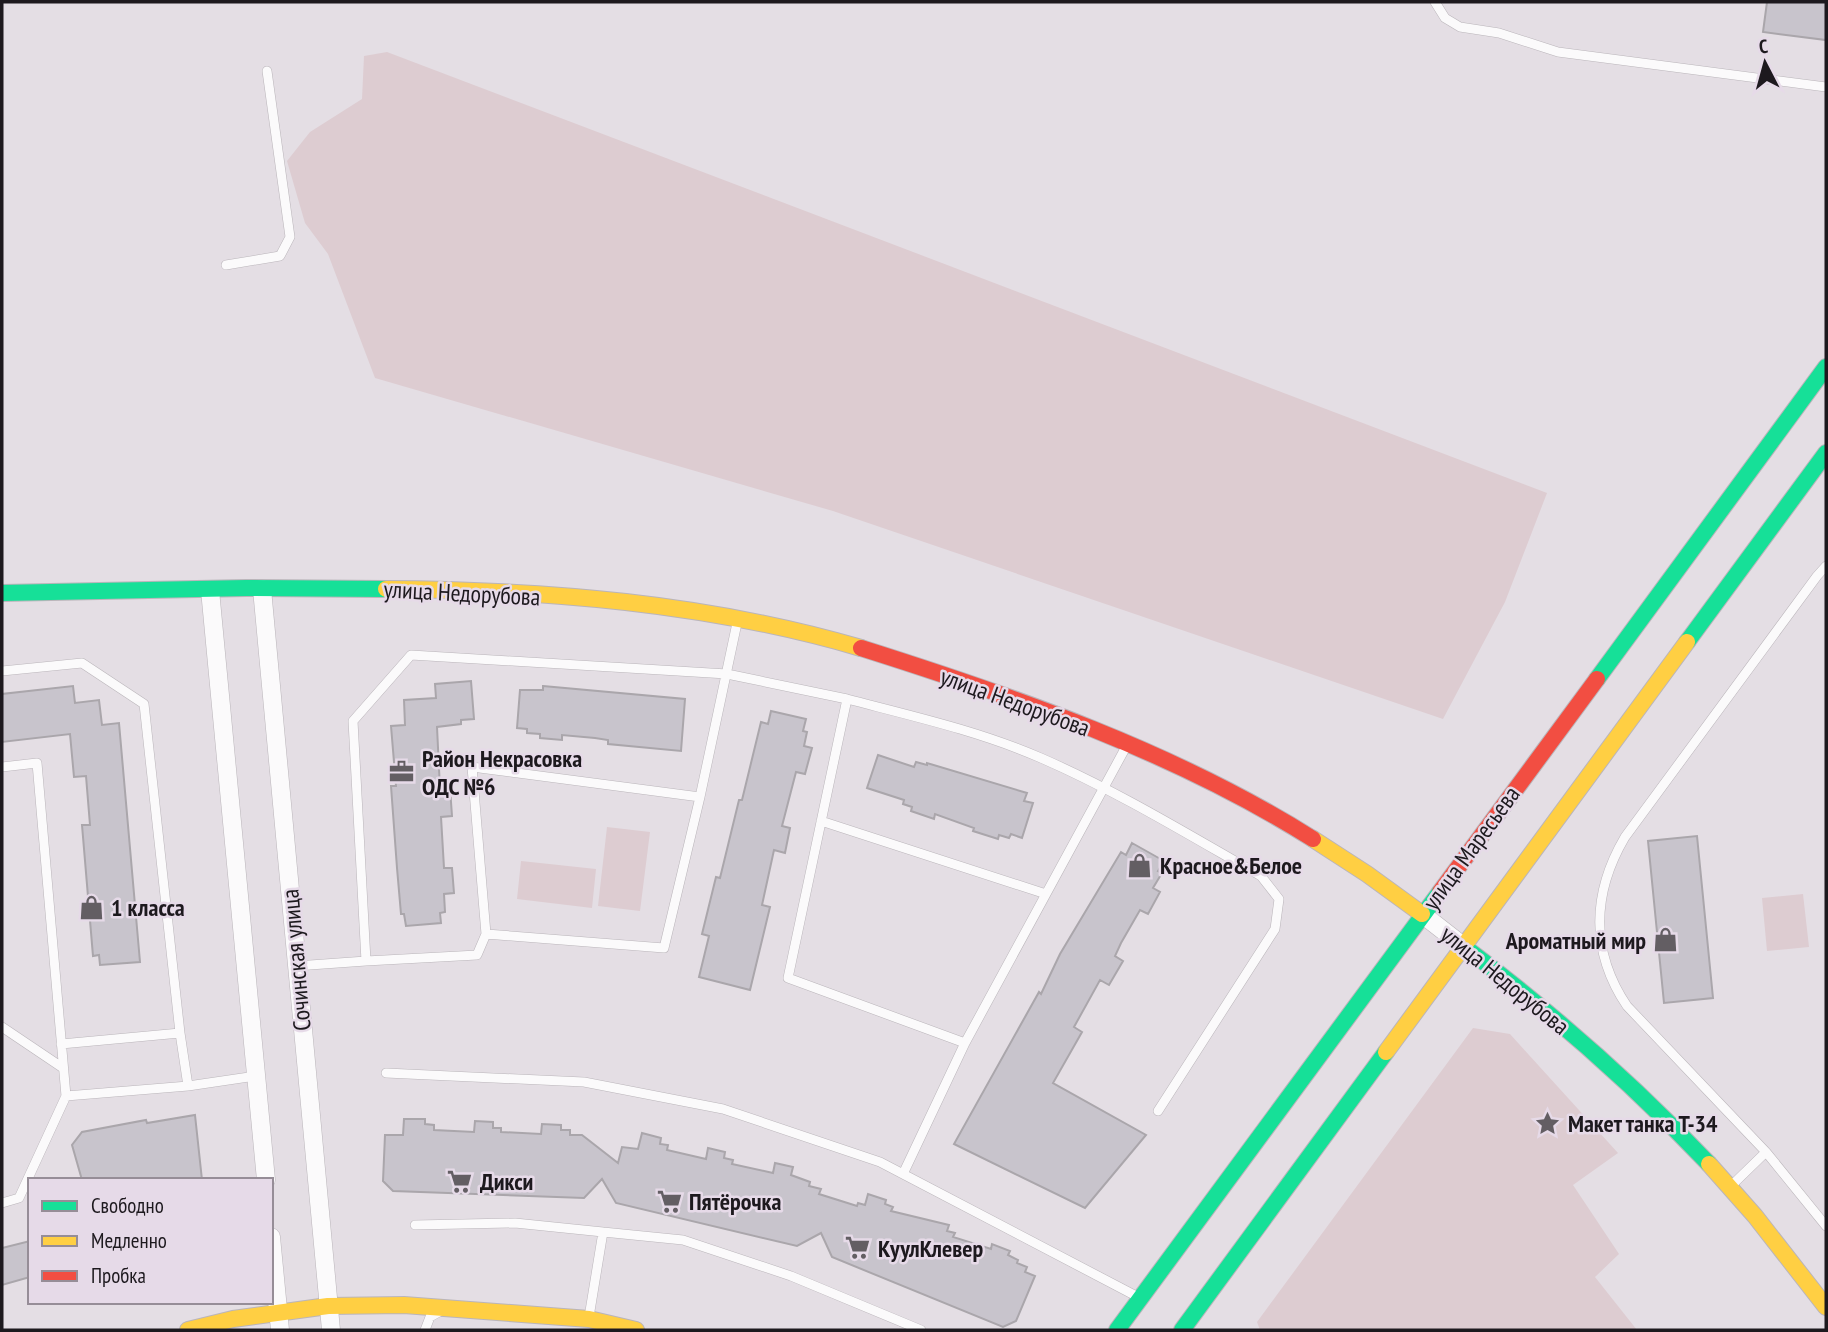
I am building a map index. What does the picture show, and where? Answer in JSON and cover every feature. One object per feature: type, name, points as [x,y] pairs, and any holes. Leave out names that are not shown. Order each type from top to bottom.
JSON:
[{"type":"street","name":"улица Маресьева","points":[[1118,1330],[1826,367]]},
{"type":"street","points":[[1182,1330],[1826,453]]},
{"type":"street","name":"улица Недорубова","points":[[2,593],[344,588],[494,592],[652,606],[838,642],[1023,701],[1128,743],[1250,803],[1319,842],[1392,891],[1513,982],[1643,1096],[1745,1203],[1826,1307]]},
{"type":"street","name":"Сочинская улица","points":[[262,589],[331,1330]]},
{"type":"street","name":"Сочинская улица","points":[[210,590],[266,1178]]},
{"type":"street","points":[[273,1258],[279,1322]]},
{"type":"street","points":[[188,1330],[233,1320],[279,1322],[328,1306],[404,1305],[589,1319],[636,1330]]},
{"type":"lane","points":[[1435,2],[1446,18],[1460,27],[1499,33],[1558,52],[1826,87]]},
{"type":"lane","points":[[226,265],[280,256],[290,237],[267,71]]},
{"type":"lane","points":[[1826,566],[1625,837],[1609,868],[1600,906],[1599,926],[1604,962],[1622,999],[1766,1152],[1826,1226]]},
{"type":"lane","points":[[486,934],[664,948],[738,621]]},
{"type":"lane","points":[[366,961],[353,721],[411,655],[727,674],[848,699],[959,729],[1038,757],[1104,787],[1261,876],[1279,899],[1275,929],[1158,1111]]},
{"type":"lane","points":[[2,671],[82,663],[144,704],[188,1086]]},
{"type":"lane","points":[[848,699],[788,978],[965,1042]]},
{"type":"lane","points":[[903,1174],[965,1042],[1128,743]]},
{"type":"lane","points":[[2,767],[37,763],[66,1096],[28,1178]]},
{"type":"lane","points":[[296,966],[477,955],[486,934],[472,768],[700,797]]},
{"type":"lane","points":[[821,821],[1046,894]]},
{"type":"lane","points":[[2,1027],[63,1068]]},
{"type":"lane","points":[[61,1044],[180,1033]]},
{"type":"lane","points":[[386,1073],[584,1082],[723,1109],[880,1162],[1141,1298]]},
{"type":"lane","points":[[66,1096],[188,1086],[256,1076]]},
{"type":"lane","points":[[1729,1187],[1766,1152]]},
{"type":"lane","points":[[2,1203],[19,1198],[28,1178]]},
{"type":"lane","points":[[415,1225],[515,1223],[683,1240],[791,1276],[921,1330]]},
{"type":"lane","points":[[589,1319],[603,1232]]},
{"type":"lane","points":[[425,1330],[430,1317],[446,1308]]},
{"type":"shaded area","points":[[387,52],[1547,493],[1505,602],[1443,719],[833,511],[375,378],[328,254],[305,223],[287,161],[310,132],[362,99],[364,56]]},
{"type":"shaded area","points":[[607,827],[650,832],[640,911],[598,906]]},
{"type":"shaded area","points":[[521,861],[596,869],[592,908],[517,899]]},
{"type":"shaded area","points":[[1803,894],[1809,947],[1767,951],[1762,898]]},
{"type":"shaded area","points":[[1473,1028],[1510,1034],[1618,1153],[1573,1185],[1619,1254],[1595,1277],[1637,1330],[1260,1330],[1257,1322]]},
{"type":"building","points":[[1767,2],[1826,2],[1826,40],[1763,32]]},
{"type":"building","points":[[471,681],[474,719],[461,720],[461,724],[437,727],[440,789],[450,788],[452,816],[441,817],[444,868],[452,868],[454,893],[444,894],[445,912],[440,913],[441,923],[406,926],[404,914],[401,914],[397,868],[391,786],[396,786],[391,726],[405,725],[404,700],[436,698],[435,684]]},
{"type":"building","points":[[73,686],[75,703],[99,700],[102,725],[119,723],[140,962],[100,965],[99,955],[93,956],[82,825],[90,825],[86,776],[74,777],[70,734],[2,742],[2,694]]},
{"type":"building","points":[[543,686],[685,699],[681,751],[608,744],[608,740],[595,738],[562,735],[562,740],[540,738],[540,734],[527,733],[527,729],[517,728],[520,690],[543,690]]},
{"type":"building","points":[[771,711],[806,719],[803,731],[807,732],[804,746],[812,748],[805,774],[796,772],[782,826],[790,828],[785,853],[774,850],[762,905],[770,907],[750,990],[699,977],[709,936],[702,934],[716,877],[720,878],[739,800],[742,800],[761,722],[768,724]]},
{"type":"building","points":[[878,755],[914,767],[916,762],[927,763],[1027,793],[1024,801],[1033,803],[1022,838],[1011,834],[1009,838],[999,835],[998,839],[935,814],[934,819],[911,811],[912,807],[903,804],[904,800],[867,788]]},
{"type":"building","points":[[1697,836],[1713,998],[1664,1003],[1648,841]]},
{"type":"building","points":[[1132,843],[1164,861],[1158,871],[1162,873],[1153,888],[1160,892],[1148,914],[1140,910],[1121,943],[1115,956],[1123,961],[1109,985],[1100,980],[1074,1027],[1082,1032],[1053,1083],[1146,1135],[1085,1208],[954,1144],[1039,992],[1041,994],[1060,954],[1121,852],[1126,855]]},
{"type":"building","points":[[195,1115],[202,1178],[81,1178],[72,1145],[82,1132],[146,1120],[147,1123]]},
{"type":"building","points":[[404,1119],[425,1119],[425,1124],[434,1125],[434,1130],[474,1132],[475,1121],[493,1122],[493,1128],[501,1128],[501,1132],[541,1134],[542,1124],[561,1125],[561,1130],[570,1130],[570,1135],[582,1135],[618,1163],[622,1147],[638,1149],[642,1133],[661,1138],[660,1144],[668,1145],[667,1150],[706,1159],[708,1148],[725,1152],[724,1158],[733,1160],[732,1164],[773,1173],[775,1163],[793,1167],[791,1175],[810,1182],[809,1186],[821,1189],[819,1194],[857,1206],[858,1203],[865,1205],[868,1194],[886,1200],[885,1204],[893,1207],[891,1211],[949,1225],[947,1231],[955,1233],[953,1237],[991,1249],[992,1244],[1010,1251],[1008,1255],[1027,1267],[1025,1272],[1035,1276],[1016,1321],[1003,1327],[832,1257],[821,1233],[797,1246],[616,1203],[602,1179],[584,1198],[393,1191],[383,1181],[385,1135],[403,1135]]},
{"type":"building","points":[[28,1242],[28,1278],[2,1285],[2,1248]]},
{"type":"traffic: fast","points":[[1597,679],[1826,367]]},
{"type":"traffic: fast","points":[[1687,642],[1826,453]]},
{"type":"traffic: fast","points":[[2,593],[246,588],[386,589]]},
{"type":"traffic: fast","points":[[1117,1330],[1440,892]]},
{"type":"traffic: fast","points":[[1463,946],[1590,1050],[1651,1105],[1709,1164]]},
{"type":"traffic: fast","points":[[1182,1330],[1386,1052]]},
{"type":"traffic: slow","points":[[386,589],[506,592],[626,602],[745,620],[861,648]]},
{"type":"traffic: slow","points":[[1386,1052],[1687,642]]},
{"type":"traffic: slow","points":[[1313,839],[1422,914]]},
{"type":"traffic: slow","points":[[1709,1164],[1755,1216],[1826,1307]]},
{"type":"traffic: slow","points":[[188,1330],[233,1319],[328,1306],[404,1305],[589,1319],[636,1330]]},
{"type":"traffic: jam","points":[[861,648],[1036,707],[1150,753],[1206,779],[1313,839]]},
{"type":"traffic: jam","points":[[1440,892],[1597,679]]},
{"type":"place","name":"Район Некрасовка ОДС №6","points":[[402,772]]},
{"type":"place","name":"Красное&Белое","points":[[1140,865]]},
{"type":"place","name":"1 класса","points":[[91,907]]},
{"type":"place","name":"Ароматный мир","points":[[1666,940]]},
{"type":"place","name":"Макет танка Т-34","points":[[1548,1123]]},
{"type":"place","name":"Дикси","points":[[460,1181]]},
{"type":"place","name":"Пятёрочка","points":[[669,1201]]},
{"type":"place","name":"КуулКлевер","points":[[858,1248]]}]
